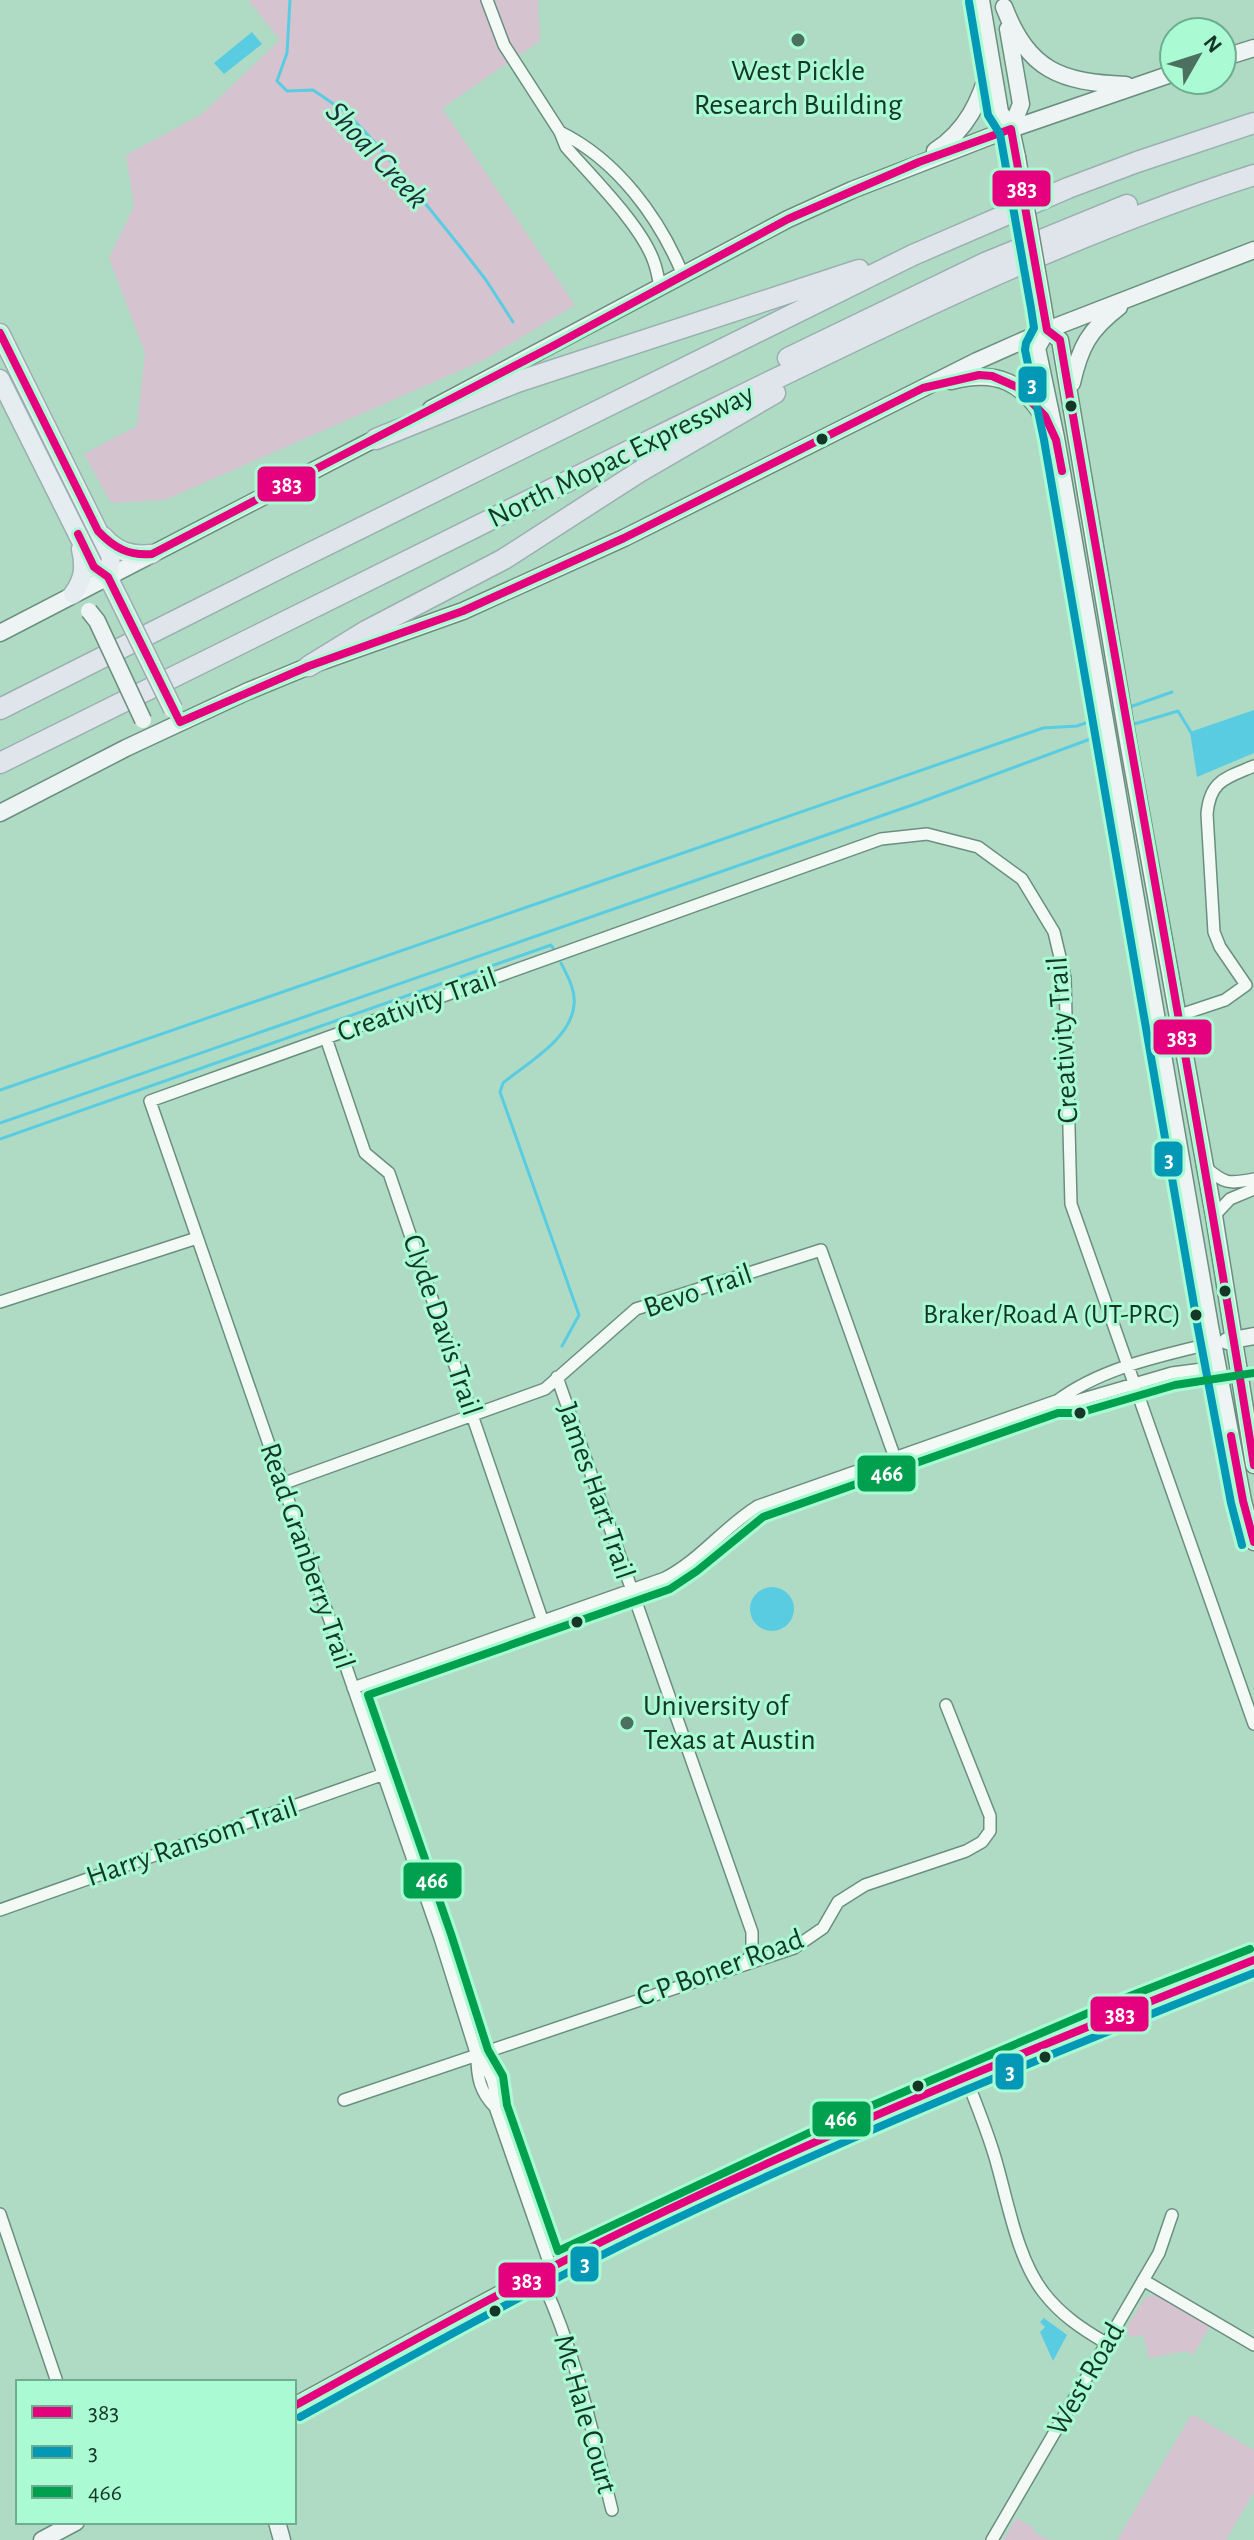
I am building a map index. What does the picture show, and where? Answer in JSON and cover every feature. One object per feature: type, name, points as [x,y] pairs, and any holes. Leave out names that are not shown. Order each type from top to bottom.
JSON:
[{"type":"highway","name":"North Mopac Expressway","points":[[0,709],[913,255],[1068,188],[1254,123]]},
{"type":"highway","points":[[0,721],[931,261],[1076,198],[1254,136]]},
{"type":"highway","points":[[0,749],[916,295],[1077,224],[1254,162]]},
{"type":"highway","name":"North Mopac Expressway","points":[[0,763],[834,351],[1023,262],[1160,207],[1254,175]]},
{"type":"highway","points":[[376,439],[517,382],[861,269],[913,255]]},
{"type":"highway","points":[[309,666],[366,631],[516,552],[639,472],[778,392],[834,351]]},
{"type":"highway","points":[[0,694],[56,672],[89,665]]},
{"type":"main road","points":[[981,0],[1000,112],[1011,129],[1015,148],[1046,322],[1060,340],[1070,393],[1117,683],[1235,1340],[1246,1362],[1254,1465]]},
{"type":"main road","points":[[1003,3],[1021,104],[1011,129]]},
{"type":"main road","points":[[1003,3],[1014,33],[1040,63],[1076,81],[1139,85]]},
{"type":"main road","points":[[919,162],[944,145],[973,113],[991,60]]},
{"type":"main road","points":[[0,633],[73,594],[111,582],[152,554],[376,439],[788,219],[919,162],[1158,78]]},
{"type":"main road","points":[[0,813],[126,748],[176,715],[463,611],[624,538],[923,388],[1046,322],[1134,296],[1254,250]]},
{"type":"main road","points":[[1070,393],[1077,361],[1091,332],[1134,296]]},
{"type":"main road","points":[[1046,322],[1037,348],[1056,438],[1213,1343],[1243,1501],[1254,1542]]},
{"type":"main road","points":[[0,333],[111,557],[111,582]]},
{"type":"main road","points":[[923,388],[977,375],[995,377],[1024,390],[1034,400],[1056,438]]},
{"type":"main road","points":[[0,379],[94,567],[111,582],[176,715]]},
{"type":"main road","points":[[73,594],[84,571],[76,531]]},
{"type":"main road","points":[[98,531],[118,550],[138,555],[152,554]]},
{"type":"main road","points":[[55,603],[71,604],[89,611],[97,621],[143,720],[140,731],[126,748]]},
{"type":"main road","points":[[1213,1343],[1254,1336]]},
{"type":"main road","points":[[1218,1367],[1246,1362]]},
{"type":"main road","points":[[296,2405],[545,2271],[758,2168],[1112,2016],[1254,1960]]},
{"type":"main road","points":[[42,2540],[72,2524]]},
{"type":"street","points":[[487,0],[504,45],[560,132],[566,147],[633,226],[646,246],[654,260],[660,286]]},
{"type":"street","points":[[560,132],[575,140],[618,176],[657,225],[683,275]]},
{"type":"street","points":[[601,188],[611,176],[618,176]]},
{"type":"street","points":[[1177,1016],[1225,1000],[1246,985],[1220,947],[1214,932],[1207,814],[1208,799],[1217,784],[1254,766]]},
{"type":"street","name":"Creativity Trail","points":[[150,1101],[881,839],[927,834],[978,847],[1022,879],[1054,932],[1065,978],[1071,1204],[1254,1724]]},
{"type":"street","name":"Clyde Davis Trail","points":[[326,1038],[365,1153],[389,1173],[543,1622]]},
{"type":"street","name":"Read Granberry Trail","points":[[150,1101],[384,1774],[477,2056],[477,2075],[484,2096],[495,2107],[545,2271]]},
{"type":"street","points":[[1205,1167],[1228,1183],[1254,1179]]},
{"type":"street","points":[[1214,1216],[1230,1199],[1254,1189]]},
{"type":"street","points":[[0,1302],[197,1238]]},
{"type":"street","name":"Bevo Trail","points":[[282,1484],[545,1389],[636,1309],[821,1250],[895,1458]]},
{"type":"street","points":[[353,1688],[631,1591],[684,1568],[725,1530],[758,1506],[1056,1401],[1071,1390],[1127,1367],[1213,1343]]},
{"type":"street","points":[[1056,1401],[1076,1401],[1172,1373],[1218,1367]]},
{"type":"street","name":"James Hart Trail","points":[[557,1377],[752,1932],[752,1954],[743,1965]]},
{"type":"street","name":"C P Boner Road","points":[[344,2100],[794,1948],[823,1928],[838,1902],[865,1885],[966,1851],[982,1842],[990,1831],[990,1816],[946,1705]]},
{"type":"street","name":"Harry Ransom Trail","points":[[0,1910],[384,1774]]},
{"type":"street","points":[[966,2078],[986,2127],[1013,2221],[1034,2278],[1070,2320],[1106,2343]]},
{"type":"street","points":[[0,2214],[56,2380]]},
{"type":"street","name":"West Road","points":[[992,2540],[1159,2253],[1172,2215]]},
{"type":"street","name":"Mc Hale Court","points":[[545,2271],[551,2299],[583,2394],[612,2510]]},
{"type":"street","points":[[1143,2280],[1254,2345]]},
{"type":"shaded area","points":[[248,0],[538,0],[540,41],[442,108],[575,305],[484,360],[165,500],[111,503],[84,454],[137,426],[145,353],[109,258],[134,206],[126,155],[202,114],[280,40]]},
{"type":"shaded area","points":[[1151,2295],[1160,2297],[1210,2326],[1193,2355],[1186,2351],[1149,2358],[1143,2335],[1133,2337],[1124,2332],[1143,2300]]},
{"type":"shaded area","points":[[1194,2415],[1254,2450],[1254,2492],[1226,2540],[1117,2540],[1190,2417]]},
{"type":"shaded area","points":[[1016,2518],[1034,2528],[1033,2531],[1049,2540],[1003,2540]]},
{"type":"water","points":[[252,32],[262,44],[224,74],[214,63]]},
{"type":"water","points":[[1254,710],[1254,753],[1197,777],[1190,732]]},
{"type":"water","points":[[772,1587],[787,1594],[794,1609],[787,1624],[772,1631],[757,1624],[750,1609],[757,1594]]},
{"type":"water","points":[[1044,2318],[1067,2335],[1053,2361],[1040,2332],[1045,2327],[1040,2322]]},
{"type":"waterway","name":"Shoal Creek","points":[[290,0],[287,53],[277,81],[287,91],[313,90],[347,113],[383,151],[462,249],[513,322]]},
{"type":"waterway","points":[[1127,708],[1172,692]]},
{"type":"waterway","points":[[1131,725],[1178,711],[1192,734]]},
{"type":"waterway","points":[[0,1090],[1043,728],[1077,726],[1097,719]]},
{"type":"waterway","points":[[0,1123],[918,803],[1101,735]]},
{"type":"waterway","points":[[0,1139],[551,945],[553,948]]},
{"type":"waterway","points":[[561,963],[574,994],[571,1017],[557,1039],[503,1083],[500,1092],[579,1315],[562,1346]]},
{"type":"transit line","name":"3","points":[[969,2],[988,115],[1000,134],[1031,308],[1034,328],[1025,350],[1044,440],[1198,1328],[1231,1503],[1242,1545]]},
{"type":"transit line","name":"383","points":[[0,333],[98,531],[122,550],[152,554],[551,347],[788,219],[919,162],[1011,129],[1047,330],[1060,340],[1254,1465]]},
{"type":"transit line","name":"383","points":[[78,534],[94,567],[108,577],[180,722],[309,666],[463,611],[624,538],[923,388],[979,375],[992,376],[1017,387],[1045,416],[1056,440],[1062,471]]},
{"type":"transit line","name":"466","points":[[1250,1949],[1107,2005],[815,2130],[558,2251],[507,2105],[503,2076],[488,2050],[368,1695],[670,1589],[763,1517],[1058,1413],[1079,1413],[1175,1385],[1254,1373]]},
{"type":"transit line","name":"383","points":[[1231,1436],[1254,1542]]},
{"type":"transit line","name":"383","points":[[296,2405],[550,2268],[712,2189],[943,2087],[1254,1960]]},
{"type":"transit line","name":"3","points":[[300,2417],[556,2279],[717,2199],[946,2098],[1254,1973]]},
{"type":"place","name":"West Pickle Research Building","points":[[798,40]]},
{"type":"place","name":"Braker/Road A (UT-PRC)","points":[[1196,1315]]},
{"type":"place","name":"University of Texas at Austin","points":[[627,1723]]}]
